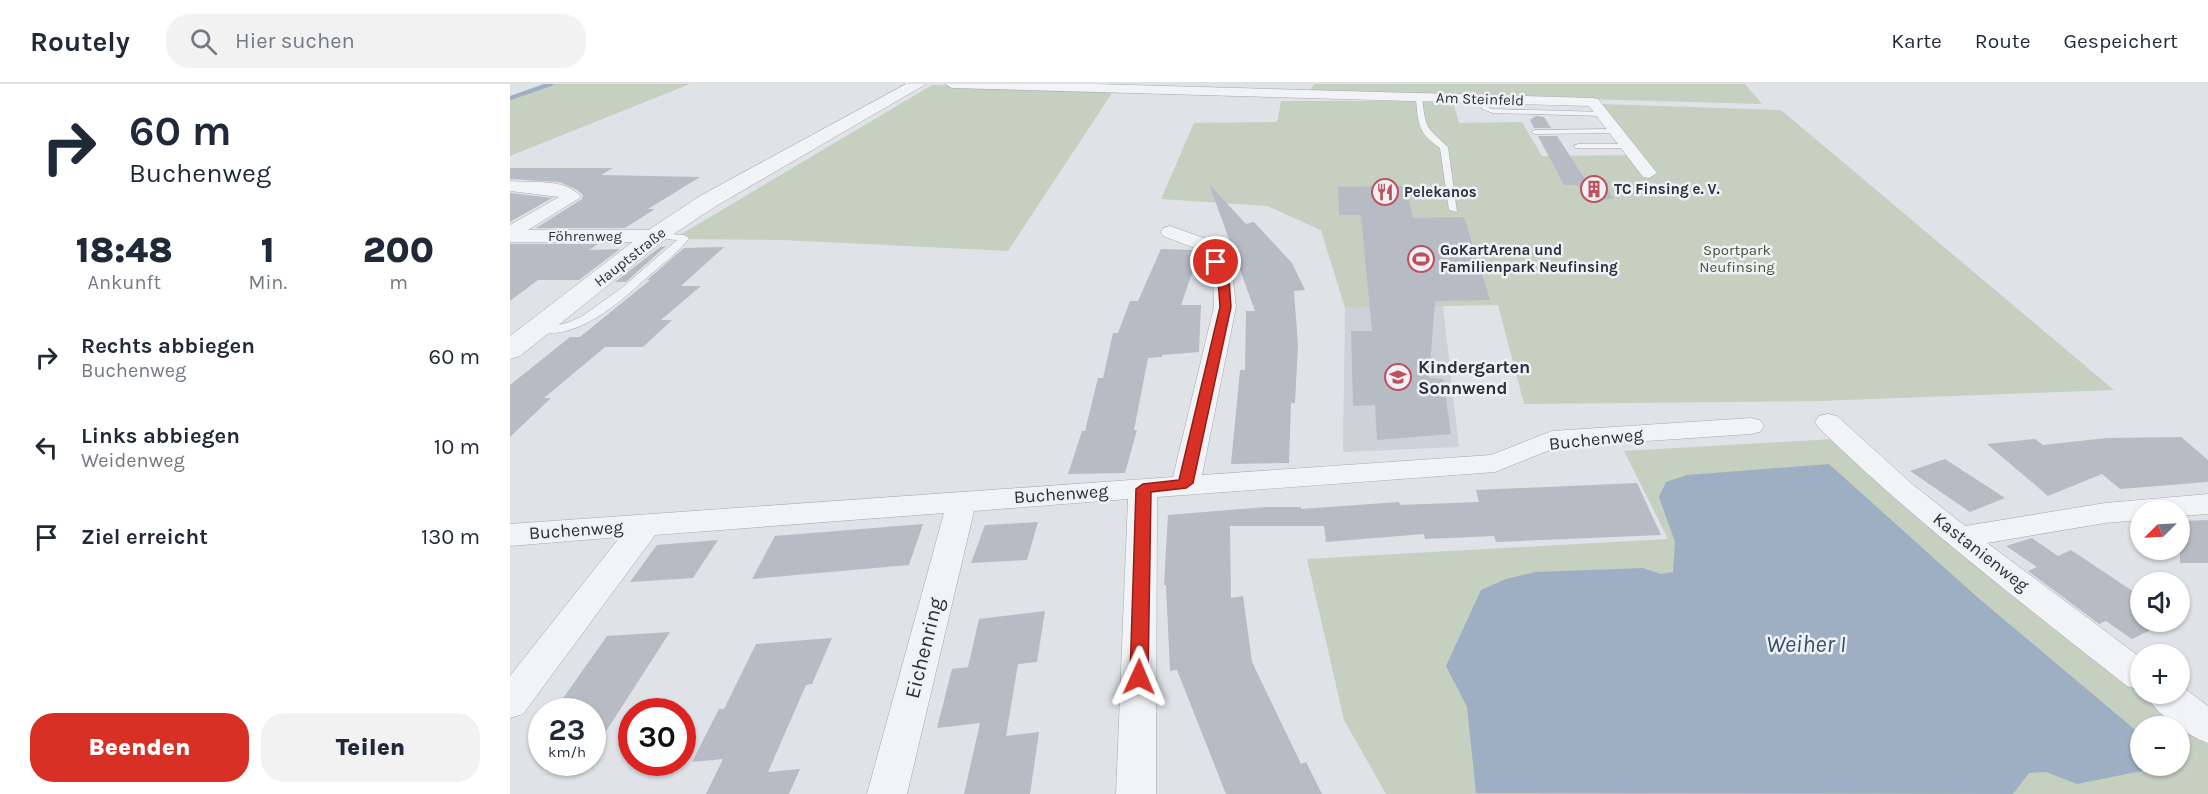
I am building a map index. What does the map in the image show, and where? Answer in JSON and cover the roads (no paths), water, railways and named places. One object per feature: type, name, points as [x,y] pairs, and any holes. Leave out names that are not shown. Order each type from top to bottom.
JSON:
[{"type":"street","name":"Hauptstraße","points":[[510,350],[655,236],[756,173],[918,84]]},
{"type":"street","name":"Am Steinfeld","points":[[952,84],[1593,102],[1649,173]]},
{"type":"street","points":[[510,186],[560,190],[572,197],[511,236]]},
{"type":"street","points":[[1170,232],[1208,246],[1223,279],[1225,307],[1186,483]]},
{"type":"street","name":"Föhrenweg","points":[[511,236],[655,236]]},
{"type":"street","name":"Kastanienweg","points":[[1828,422],[1848,442],[1959,537],[2130,667]]},
{"type":"street","name":"Buchenweg","points":[[510,535],[1143,489],[1186,483],[1495,463],[1552,439],[1751,426]]},
{"type":"street","points":[[1136,794],[1143,489]]},
{"type":"street","name":"Eichenring","points":[[887,794],[962,501]]},
{"type":"street","points":[[2190,506],[2208,504]]},
{"type":"street","points":[[1959,537],[2130,511]]},
{"type":"street","points":[[510,703],[646,525]]},
{"type":"street","points":[[2178,704],[2208,727]]},
{"type":"lane","points":[[1419,98],[1422,129],[1426,136],[1444,147],[1454,210]]},
{"type":"lane","points":[[1535,132],[1617,131]]},
{"type":"lane","points":[[1578,146],[1629,146]]},
{"type":"water","name":"Weiher I","points":[[1829,464],[1976,596],[2130,726],[2130,773],[2077,784],[2046,772],[2029,773],[2013,794],[1476,793],[1467,707],[1446,666],[1481,590],[1506,579],[1536,572],[1643,568],[1661,574],[1673,572],[1675,542],[1659,497],[1666,482],[1687,475]]},
{"type":"waterway","points":[[510,98],[551,84]]},
{"type":"place","name":"TC Finsing e. V.","points":[[1594,189]]},
{"type":"place","name":"Pelekanos","points":[[1385,192]]},
{"type":"place","name":"GoKartArena und Familienpark Neufinsing","points":[[1421,259]]},
{"type":"place","name":"Kindergarten Sonnwend","points":[[1398,377]]},
{"type":"park label","name":"Sportpark Neufinsing","points":[[1737,258]]}]
